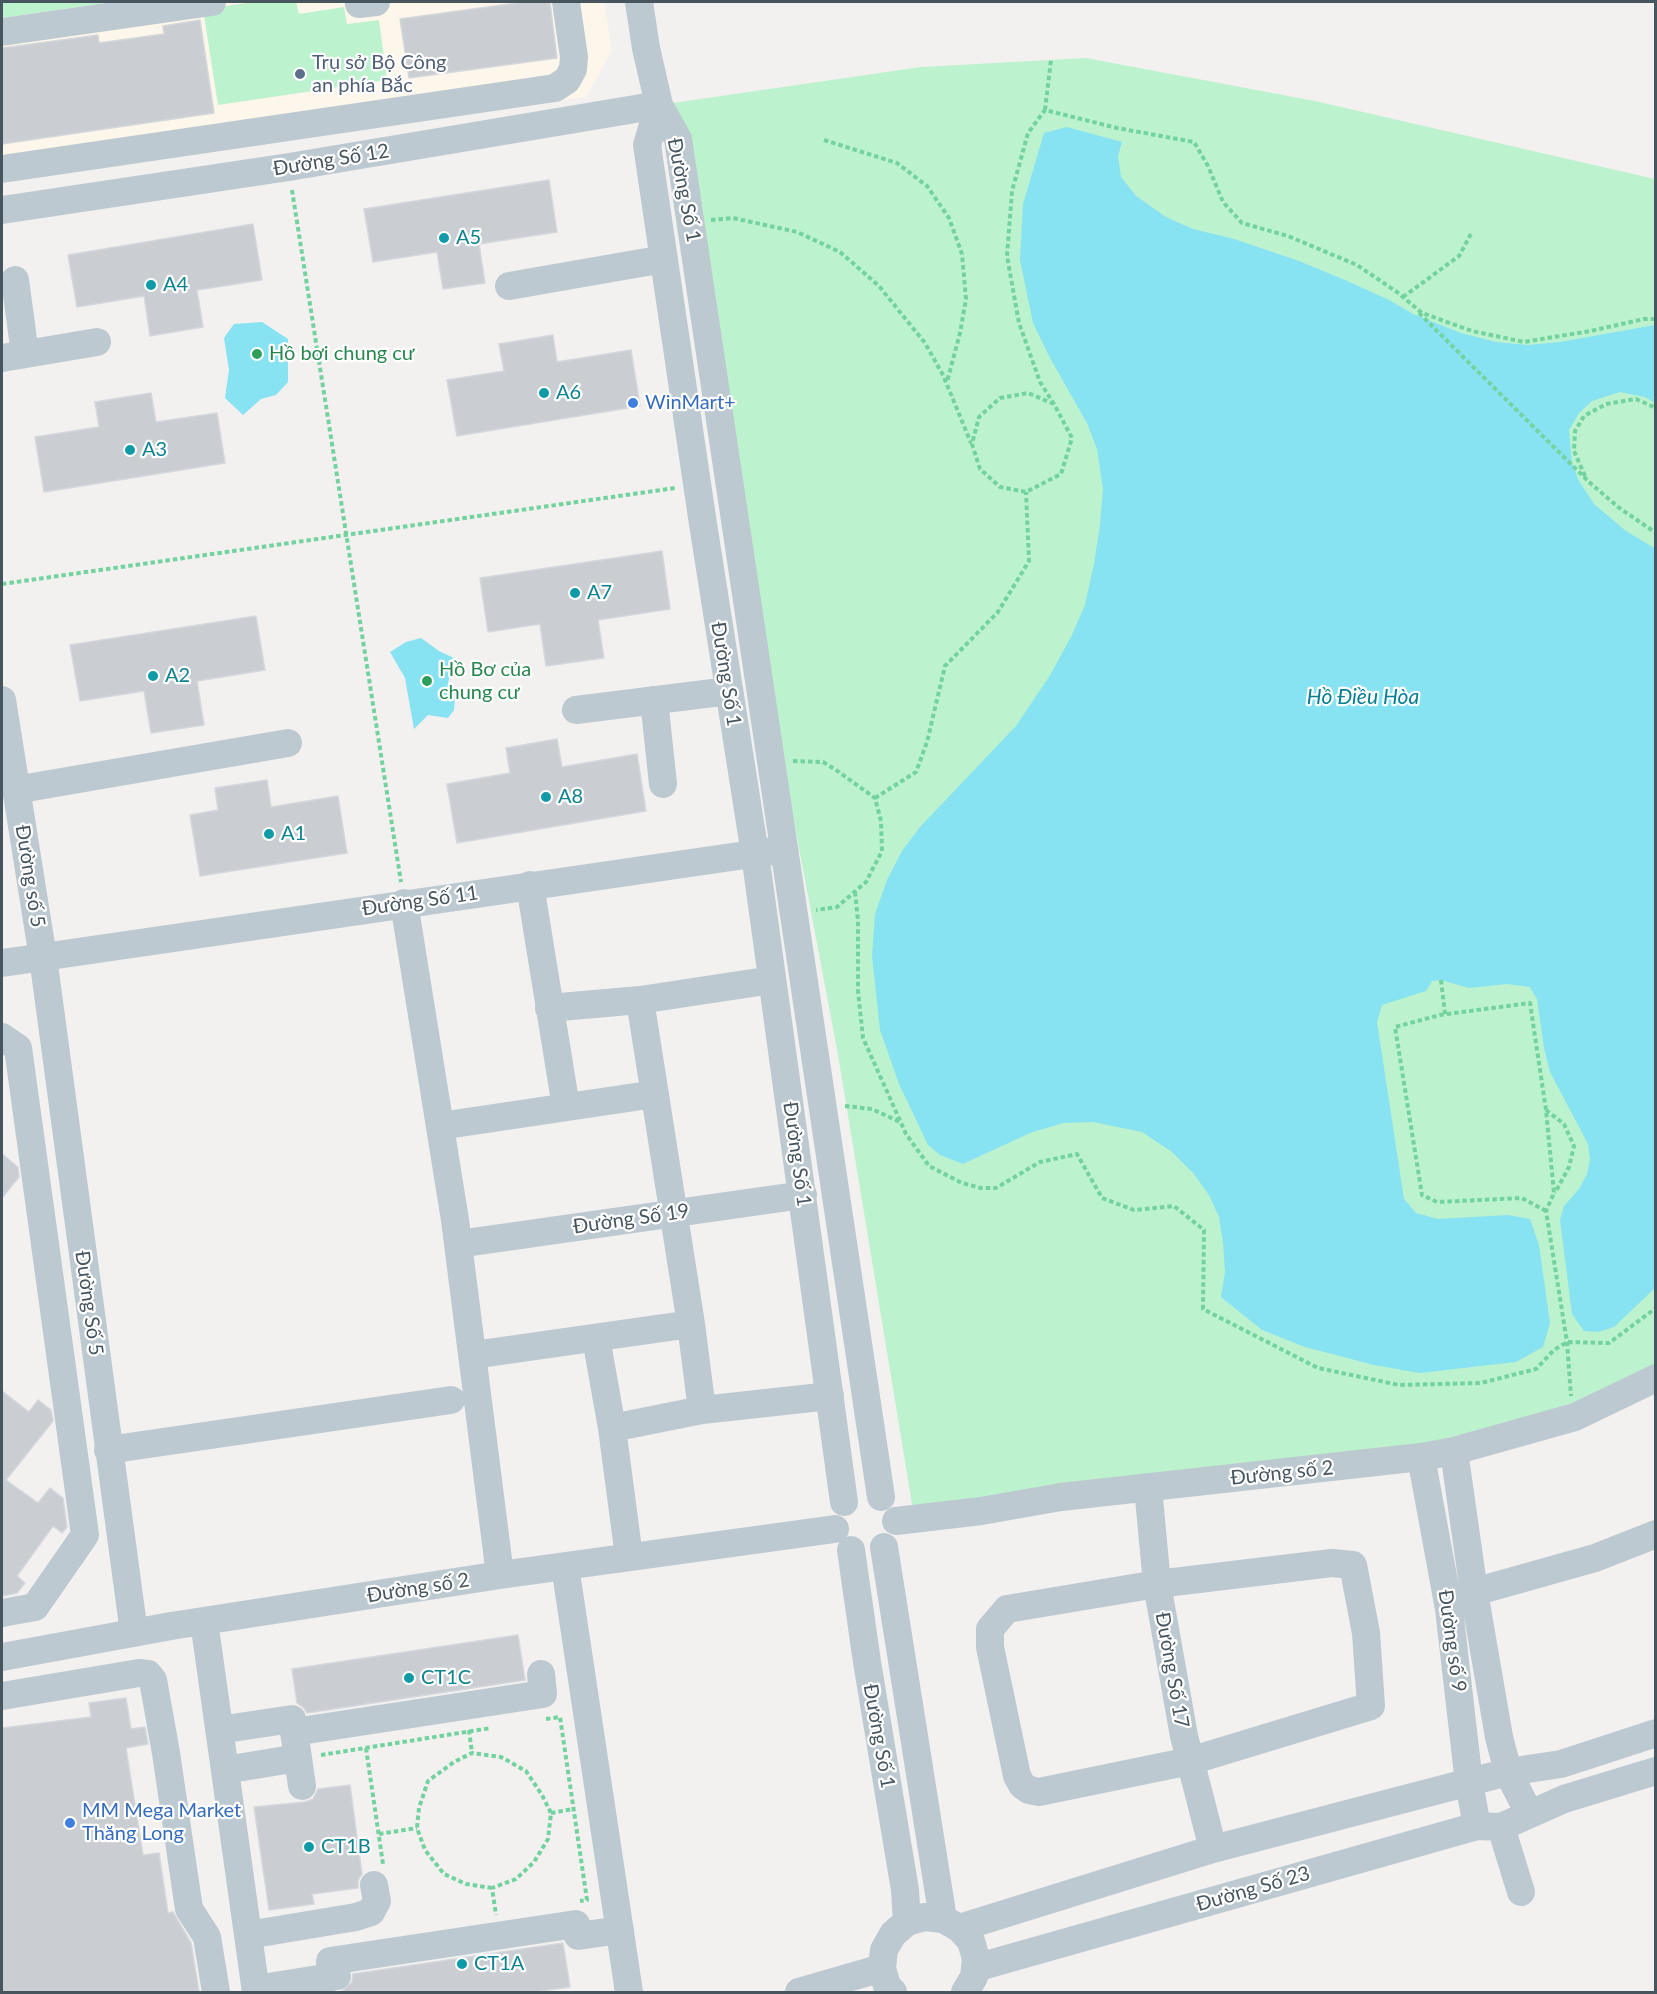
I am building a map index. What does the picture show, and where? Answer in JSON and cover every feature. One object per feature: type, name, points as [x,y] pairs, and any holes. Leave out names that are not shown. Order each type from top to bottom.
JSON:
[{"type":"street","points":[[2,32],[212,2]]},
{"type":"street","points":[[359,2],[359,4],[376,2]]},
{"type":"street","points":[[2,169],[555,87],[567,80],[573,69],[574,57],[566,2]]},
{"type":"street","points":[[639,2],[646,48],[659,105]]},
{"type":"street","name":"Đường Số 12","points":[[2,210],[289,167],[659,105]]},
{"type":"street","name":"Đường Số 1","points":[[659,105],[678,139],[881,1497]]},
{"type":"street","name":"Đường Số 1","points":[[659,105],[647,145],[755,854],[844,1502]]},
{"type":"street","points":[[509,286],[664,259]]},
{"type":"street","points":[[15,280],[13,356],[97,342]]},
{"type":"street","points":[[576,710],[729,691]]},
{"type":"street","name":"Đường số 5","points":[[2,700],[43,958]]},
{"type":"street","points":[[654,700],[663,784]]},
{"type":"street","points":[[15,790],[288,743]]},
{"type":"street","name":"Đường Số 11","points":[[2,963],[784,849]]},
{"type":"street","points":[[530,885],[566,1107]]},
{"type":"street","points":[[404,903],[458,1244],[500,1575]]},
{"type":"street","name":"Đường Số 5","points":[[43,958],[134,1634]]},
{"type":"street","points":[[549,1008],[640,1000],[772,980]]},
{"type":"street","points":[[640,1000],[691,1324],[702,1410]]},
{"type":"street","points":[[2,1037],[18,1048],[86,1535],[35,1607],[2,1613]]},
{"type":"street","points":[[440,1125],[655,1094]]},
{"type":"street","name":"Đường Số 19","points":[[458,1244],[803,1195]]},
{"type":"street","points":[[41,1220],[77,1214]]},
{"type":"street","points":[[473,1355],[691,1324]]},
{"type":"street","points":[[597,1338],[612,1428],[629,1557]]},
{"type":"street","name":"Đường số 2","points":[[896,1521],[981,1511],[1061,1497],[1421,1457],[1454,1451],[1575,1417],[1656,1378]]},
{"type":"street","points":[[612,1428],[702,1410],[830,1396]]},
{"type":"street","points":[[108,1450],[451,1400]]},
{"type":"street","points":[[68,1407],[102,1402]]},
{"type":"street","name":"Đường số 9","points":[[1454,1451],[1498,1737],[1508,1772],[1529,1813]]},
{"type":"street","name":"Đường số 9","points":[[1421,1457],[1449,1609],[1469,1784],[1521,1892]]},
{"type":"street","name":"Đường Số 17","points":[[1148,1487],[1157,1584],[1190,1761],[1213,1849]]},
{"type":"street","points":[[866,1493],[881,1497],[891,1508],[896,1521],[893,1536],[884,1547],[868,1554],[843,1540],[835,1519],[844,1502],[858,1494],[866,1493]]},
{"type":"street","points":[[1474,1592],[1595,1558],[1656,1534]]},
{"type":"street","name":"Đường Số 1","points":[[843,1540],[867,1662],[905,1890],[907,1922]]},
{"type":"street","name":"Đường số 2","points":[[2,1657],[204,1622],[629,1557],[843,1540]]},
{"type":"street","name":"Đường Số 1","points":[[884,1547],[951,1923]]},
{"type":"street","points":[[1332,1563],[1353,1565],[1364,1621],[1371,1706],[1190,1761],[1039,1792],[1029,1790],[1022,1785],[1017,1776],[990,1647],[990,1629],[1007,1609],[1157,1584],[1332,1563]]},
{"type":"street","points":[[565,1566],[629,1992]]},
{"type":"street","points":[[204,1622],[256,1990],[334,1976],[330,1961],[576,1924],[578,1936],[620,1930]]},
{"type":"street","points":[[225,1770],[296,1745],[543,1694],[535,1674],[580,1667]]},
{"type":"street","points":[[2,1695],[139,1673],[148,1674],[153,1680],[189,1910],[207,1937],[216,1992]]},
{"type":"street","points":[[219,1730],[292,1719],[302,1786]]},
{"type":"street","points":[[799,1992],[887,1980],[884,1950],[892,1934],[907,1922],[924,1917],[951,1923],[1213,1849],[1508,1772],[1561,1764],[1656,1733]]},
{"type":"street","name":"Đường Số 23","points":[[970,1980],[1489,1827],[1564,1799],[1656,1771]]},
{"type":"street","points":[[248,1935],[356,1917],[371,1912],[377,1901],[379,1875]]},
{"type":"street","points":[[951,1923],[971,1941],[976,1959],[970,1980]]},
{"type":"path","points":[[691,221],[733,218],[796,232],[840,252],[879,286],[925,343],[946,382],[972,444],[980,470],[1000,488],[1026,492],[1061,474],[1072,438],[1040,382],[1019,323],[1007,256],[1012,191],[1028,133],[1045,110],[1051,60]]},
{"type":"path","points":[[1045,110],[1117,128],[1194,142],[1208,166],[1222,202],[1242,223],[1288,236],[1357,265],[1422,313],[1472,331],[1524,342],[1644,319],[1656,320]]},
{"type":"path","points":[[824,140],[897,163],[927,186],[950,218],[962,254],[966,299],[960,333],[946,382]]},
{"type":"path","points":[[289,167],[404,903]]},
{"type":"path","points":[[1402,296],[1459,256],[1472,232]]},
{"type":"path","points":[[1402,296],[1590,483],[1618,507],[1656,533]]},
{"type":"path","points":[[972,444],[979,417],[1000,398],[1028,393],[1054,404]]},
{"type":"path","points":[[1590,483],[1581,470],[1574,451],[1575,431],[1584,416],[1606,404],[1636,399],[1656,408]]},
{"type":"path","points":[[2,584],[697,485]]},
{"type":"path","points":[[875,798],[916,772],[927,742],[945,666],[998,612],[1029,561],[1026,492]]},
{"type":"path","points":[[771,761],[823,762],[875,798],[881,821],[882,851],[866,882],[837,907],[794,914]]},
{"type":"path","points":[[855,892],[858,921],[858,991],[863,1038],[906,1134],[929,1166],[962,1183],[981,1188],[996,1188],[1040,1162],[1077,1154],[1102,1198],[1134,1210],[1174,1206],[1204,1230],[1203,1309],[1318,1368],[1399,1385],[1481,1383],[1536,1369],[1554,1350],[1567,1342],[1609,1343],[1656,1308]]},
{"type":"path","points":[[1441,980],[1446,1014]]},
{"type":"path","points":[[1546,1211],[1522,1198],[1437,1202],[1422,1195],[1395,1027],[1446,1014],[1530,1003],[1546,1110],[1554,1193]]},
{"type":"path","points":[[822,1109],[844,1106],[872,1108],[901,1122]]},
{"type":"path","points":[[1546,1110],[1564,1124],[1574,1146],[1569,1167],[1546,1211],[1567,1342],[1569,1385],[1575,1417]]},
{"type":"path","points":[[537,1720],[560,1717],[586,1900],[575,1902]]},
{"type":"path","points":[[296,1745],[366,1748],[492,1728]]},
{"type":"path","points":[[469,1731],[472,1753]]},
{"type":"path","points":[[366,1748],[379,1834],[379,1875]]},
{"type":"path","points":[[472,1753],[501,1757],[526,1771],[543,1795],[551,1813],[548,1839],[534,1862],[516,1879],[492,1888],[466,1884],[444,1874],[425,1850],[417,1828],[419,1808],[428,1781],[454,1762],[472,1753]]},
{"type":"path","points":[[551,1813],[573,1809]]},
{"type":"path","points":[[379,1834],[417,1828]]},
{"type":"path","points":[[492,1888],[496,1914]]},
{"type":"path","points":[[484,1916],[507,1912]]},
{"type":"shaded area","name":"Trụ sở Bộ Công an phía Bắc","points":[[2,2],[604,2],[612,51],[586,97],[2,183]]},
{"type":"green space","points":[[2,2],[113,2],[2,18]]},
{"type":"green space","points":[[255,2],[296,2],[299,14],[344,7],[347,24],[379,20],[387,80],[218,105],[203,9]]},
{"type":"green space","points":[[1086,58],[1315,101],[1655,179],[1655,1375],[1421,1454],[914,1516],[838,1055],[659,105],[921,67]]},
{"type":"water","name":"Hồ Điều Hòa","points":[[1067,127],[1122,142],[1118,156],[1121,177],[1136,196],[1166,217],[1193,229],[1234,239],[1299,261],[1389,300],[1413,314],[1461,333],[1496,342],[1528,345],[1560,342],[1655,325],[1655,403],[1645,397],[1620,392],[1592,401],[1579,413],[1569,430],[1572,463],[1579,481],[1594,504],[1626,531],[1656,549],[1655,1288],[1614,1327],[1598,1332],[1584,1331],[1572,1314],[1560,1220],[1564,1206],[1579,1189],[1587,1174],[1590,1160],[1588,1144],[1550,1072],[1537,999],[1530,987],[1507,984],[1469,988],[1441,980],[1432,981],[1426,991],[1382,1005],[1377,1022],[1404,1199],[1416,1213],[1438,1219],[1508,1215],[1530,1219],[1539,1245],[1550,1323],[1543,1347],[1516,1362],[1420,1373],[1374,1365],[1305,1347],[1262,1330],[1221,1297],[1225,1272],[1219,1217],[1209,1195],[1194,1174],[1172,1152],[1142,1132],[1093,1122],[1063,1123],[1030,1133],[963,1164],[940,1155],[928,1145],[899,1084],[880,1030],[872,956],[875,914],[887,880],[902,851],[920,827],[1016,726],[1049,677],[1085,605],[1094,564],[1103,489],[1097,449],[1087,423],[1033,323],[1020,260],[1023,204],[1044,133]]},
{"type":"water","name":"Hồ bơi chung cư","points":[[262,322],[288,339],[288,382],[276,395],[261,399],[243,415],[225,398],[229,370],[224,338],[234,324]]},
{"type":"water","name":"Hồ Bơ của chung cư","points":[[421,638],[439,651],[456,659],[448,684],[455,696],[454,710],[448,718],[428,715],[414,729],[405,678],[390,652],[406,642]]},
{"type":"building","points":[[524,2],[550,2],[557,58],[409,78],[400,19]]},
{"type":"building","points":[[200,20],[214,113],[2,144],[2,48],[98,35],[99,43],[164,34],[163,26]]},
{"type":"building","name":"A5","points":[[549,180],[557,232],[479,244],[485,283],[443,289],[437,252],[373,262],[364,209]]},
{"type":"building","name":"A4","points":[[253,224],[262,280],[197,290],[203,327],[150,336],[144,296],[77,307],[68,255]]},
{"type":"building","name":"A6","points":[[553,335],[557,362],[631,350],[640,406],[457,436],[447,380],[504,371],[499,344]]},
{"type":"building","name":"A3","points":[[151,393],[156,422],[217,413],[225,463],[44,492],[35,437],[99,427],[95,402]]},
{"type":"building","name":"A7","points":[[662,551],[670,609],[598,620],[604,658],[546,666],[540,624],[488,632],[480,578]]},
{"type":"building","name":"A2","points":[[256,616],[265,670],[197,681],[204,725],[151,733],[144,691],[80,701],[70,645]]},
{"type":"building","name":"A8","points":[[557,739],[562,767],[637,754],[646,811],[457,843],[447,784],[510,773],[506,748]]},
{"type":"building","name":"A1","points":[[267,780],[271,807],[338,796],[347,853],[200,876],[190,815],[218,810],[215,788]]},
{"type":"building","points":[[2,1154],[18,1167],[19,1177],[2,1198]]},
{"type":"building","points":[[2,1391],[29,1412],[38,1400],[51,1410],[53,1421],[6,1480],[38,1503],[50,1488],[63,1498],[67,1527],[62,1533],[53,1526],[17,1576],[25,1583],[17,1593],[2,1596]]},
{"type":"building","name":"CT1C","points":[[518,1635],[525,1680],[307,1713],[297,1703],[292,1669]]},
{"type":"building","name":"MM Mega Market Thăng Long","points":[[126,1698],[131,1729],[145,1727],[148,1744],[126,1748],[143,1855],[159,1853],[168,1913],[173,1912],[191,1943],[199,1992],[2,1992],[2,1728],[91,1717],[89,1703]]},
{"type":"building","name":"CT1B","points":[[350,1785],[362,1874],[358,1880],[358,1888],[312,1894],[314,1904],[269,1910],[254,1807],[305,1802],[313,1799],[318,1789]]},
{"type":"building","name":"CT1A","points":[[563,1943],[570,1987],[533,1992],[341,1992],[352,1982],[353,1974]]},
{"type":"place","name":"Trụ sở Bộ Công an phía Bắc","points":[[300,74]]},
{"type":"place","name":"A5","points":[[444,238]]},
{"type":"place","name":"A4","points":[[151,285]]},
{"type":"place","name":"Hồ bơi chung cư","points":[[257,354]]},
{"type":"place","name":"A6","points":[[544,393]]},
{"type":"place","name":"WinMart+","points":[[633,403]]},
{"type":"place","name":"A3","points":[[130,450]]},
{"type":"place","name":"A7","points":[[575,593]]},
{"type":"place","name":"A2","points":[[153,676]]},
{"type":"place","name":"Hồ Bơ của chung cư","points":[[427,681]]},
{"type":"place","name":"A8","points":[[546,797]]},
{"type":"place","name":"A1","points":[[269,834]]},
{"type":"place","name":"CT1C","points":[[409,1678]]},
{"type":"place","name":"MM Mega Market Thăng Long","points":[[70,1823]]},
{"type":"place","name":"CT1B","points":[[309,1847]]},
{"type":"place","name":"CT1A","points":[[462,1964]]}]
